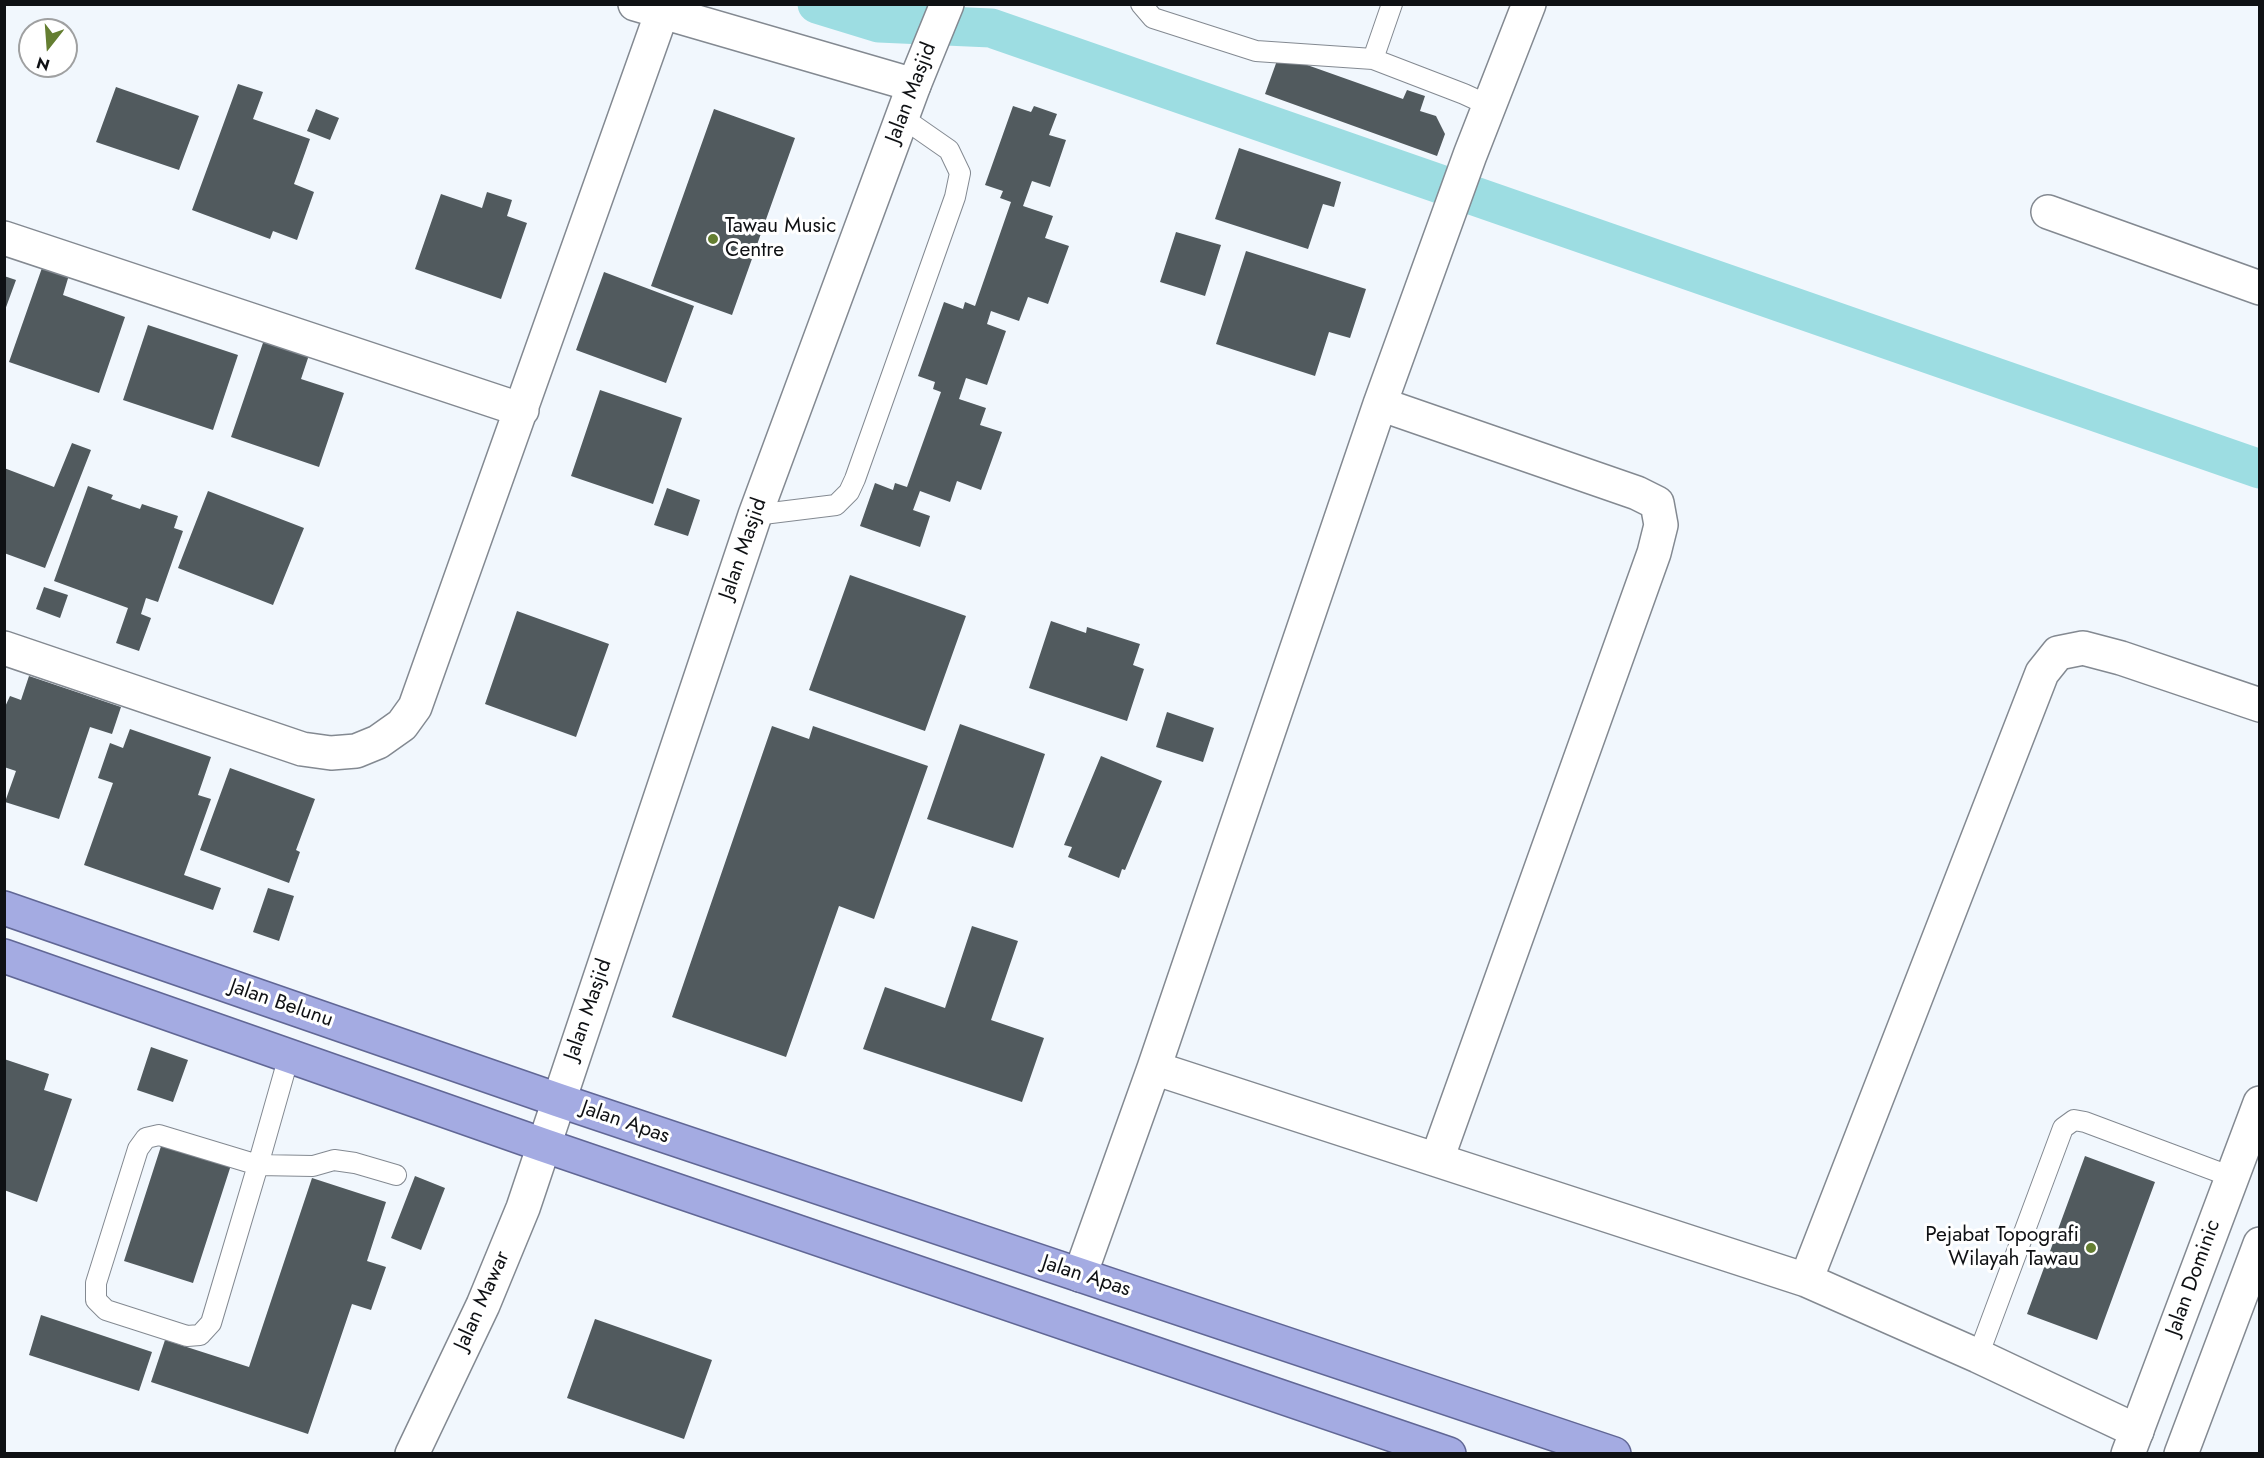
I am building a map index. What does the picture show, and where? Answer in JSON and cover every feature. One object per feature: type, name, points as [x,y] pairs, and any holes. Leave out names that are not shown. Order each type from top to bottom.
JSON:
[{"type":"highway","name":"Jalan Belunu","points":[[4,908],[558,1100]]},
{"type":"highway","points":[[4,956],[543,1145],[1449,1454]]},
{"type":"highway","name":"Jalan Apas","points":[[558,1100],[1614,1454]]},
{"type":"street","name":"Jalan Masjid","points":[[543,1145],[755,515],[947,4]]},
{"type":"street","points":[[1080,1275],[1154,1068],[1380,404],[1470,155],[1529,4]]},
{"type":"street","points":[[4,648],[302,749],[356,751],[378,742],[402,725],[415,707],[522,410],[649,8],[920,71]]},
{"type":"street","points":[[2048,212],[2259,288]]},
{"type":"street","points":[[4,238],[522,410]]},
{"type":"street","points":[[1380,404],[1637,493],[1657,503],[1661,525],[1642,586],[1437,1159]]},
{"type":"street","points":[[1806,1280],[2042,673],[2058,652],[2083,648],[2121,658],[2259,705]]},
{"type":"street","points":[[1154,1068],[1806,1280],[1978,1356],[2132,1442]]},
{"type":"street","name":"Jalan Dominic","points":[[2132,1442],[2259,1103]]},
{"type":"street","name":"Jalan Mawar","points":[[412,1454],[483,1305],[523,1208],[543,1145]]},
{"type":"street","points":[[2181,1454],[2259,1244]]},
{"type":"lane","points":[[1141,4],[1153,18],[1256,51],[1373,59],[1490,106]]},
{"type":"lane","points":[[1373,59],[1392,4]]},
{"type":"lane","points":[[755,515],[836,505],[849,492],[855,478],[956,197],[960,173],[949,150],[903,118]]},
{"type":"lane","points":[[289,1056],[258,1165],[211,1323],[200,1335],[187,1336],[106,1310],[96,1300],[96,1283],[138,1149],[146,1138],[159,1135],[258,1165],[313,1166],[334,1160],[355,1163],[396,1175]]},
{"type":"lane","points":[[1978,1356],[2060,1134],[2063,1128],[2073,1120],[2085,1122],[2232,1177]]},
{"type":"building","points":[[1279,55],[1403,99],[1407,90],[1425,96],[1420,111],[1436,116],[1445,134],[1437,156],[1265,94]]},
{"type":"building","points":[[238,84],[263,92],[253,119],[310,139],[294,184],[314,192],[297,240],[273,231],[270,239],[192,210]]},
{"type":"building","points":[[116,87],[199,116],[179,170],[96,142]]},
{"type":"building","points":[[1013,106],[1031,112],[1034,106],[1057,114],[1049,135],[1066,140],[1050,187],[1032,181],[1023,206],[1053,216],[1045,238],[1069,246],[1048,304],[1028,297],[1019,321],[991,311],[987,324],[1006,331],[987,385],[966,378],[959,399],[986,408],[980,425],[1002,432],[981,490],[957,481],[950,502],[920,491],[913,510],[930,516],[920,547],[860,526],[875,483],[893,490],[895,483],[907,487],[941,392],[933,389],[935,382],[918,376],[944,302],[963,309],[965,302],[975,306],[1011,202],[1000,198],[1003,191],[985,185]]},
{"type":"building","points":[[316,109],[339,118],[330,140],[307,131]]},
{"type":"building","name":"Tawau Music Centre","points":[[714,109],[795,138],[732,315],[651,286]]},
{"type":"building","points":[[1239,148],[1341,182],[1334,207],[1323,204],[1308,249],[1215,219]]},
{"type":"building","points":[[487,192],[512,200],[507,216],[527,223],[501,299],[415,269],[441,194],[482,208]]},
{"type":"building","points":[[1176,232],[1221,245],[1205,296],[1160,282]]},
{"type":"building","points":[[1246,251],[1366,289],[1350,338],[1329,332],[1315,376],[1216,344]]},
{"type":"building","points":[[43,265],[69,275],[63,295],[125,317],[99,393],[9,362]]},
{"type":"building","points":[[604,272],[694,306],[666,383],[576,350]]},
{"type":"building","points":[[4,276],[16,280],[5,310],[4,310]]},
{"type":"building","points":[[148,325],[238,355],[213,430],[123,400]]},
{"type":"building","points":[[266,334],[311,349],[301,379],[344,393],[319,467],[231,437]]},
{"type":"building","points":[[600,390],[682,418],[653,504],[571,476]]},
{"type":"building","points":[[72,443],[91,450],[45,568],[4,553],[4,468],[54,487]]},
{"type":"building","points":[[88,486],[113,495],[111,499],[140,509],[142,504],[178,516],[174,528],[183,531],[158,602],[146,598],[141,614],[151,618],[139,651],[116,643],[128,608],[54,581]]},
{"type":"building","points":[[667,488],[700,500],[688,536],[654,525]]},
{"type":"building","points":[[208,491],[304,528],[273,605],[178,568]]},
{"type":"building","points":[[850,575],[966,616],[925,731],[809,690]]},
{"type":"building","points":[[44,587],[68,595],[60,618],[36,609]]},
{"type":"building","points":[[517,611],[609,644],[576,737],[485,704]]},
{"type":"building","points":[[1051,621],[1086,633],[1087,627],[1140,644],[1133,665],[1144,669],[1127,721],[1029,688]]},
{"type":"building","points":[[29,676],[121,707],[112,734],[90,727],[59,819],[5,802],[16,771],[4,767],[4,709],[10,696],[21,700]]},
{"type":"building","points":[[1167,712],[1214,728],[1203,762],[1156,747]]},
{"type":"building","points":[[960,724],[1045,754],[1013,848],[927,819]]},
{"type":"building","points":[[772,726],[809,739],[813,726],[928,766],[874,919],[839,906],[786,1057],[672,1017]]},
{"type":"building","points":[[130,729],[211,757],[198,795],[211,799],[184,875],[221,888],[213,910],[84,865],[113,783],[98,778],[110,743],[123,748]]},
{"type":"building","points":[[1101,756],[1162,781],[1125,870],[1122,869],[1119,878],[1068,857],[1072,847],[1064,845]]},
{"type":"building","points":[[230,768],[315,799],[296,850],[300,852],[289,883],[200,850]]},
{"type":"building","points":[[268,888],[294,896],[279,941],[253,932]]},
{"type":"building","points":[[972,926],[1018,941],[991,1020],[1044,1038],[1022,1102],[863,1049],[885,987],[945,1008]]},
{"type":"building","points":[[151,1047],[188,1060],[173,1102],[137,1090]]},
{"type":"building","points":[[4,1059],[49,1074],[44,1090],[72,1099],[37,1202],[4,1190]]},
{"type":"building","points":[[163,1140],[232,1162],[193,1283],[124,1261]]},
{"type":"building","name":"Pejabat Topografi Wilayah Tawau","points":[[2085,1156],[2155,1182],[2097,1340],[2027,1314]]},
{"type":"building","points":[[415,1176],[445,1188],[421,1250],[391,1238]]},
{"type":"building","points":[[312,1178],[386,1202],[367,1261],[386,1267],[371,1310],[352,1304],[308,1434],[151,1382],[165,1340],[249,1367]]},
{"type":"building","points":[[41,1315],[152,1352],[139,1391],[29,1355]]},
{"type":"building","points":[[595,1319],[712,1360],[684,1439],[567,1398]]},
{"type":"waterway","points":[[817,4],[879,23],[991,28],[2260,469]]},
{"type":"place","name":"Tawau Music Centre","points":[[713,239]]},
{"type":"place","name":"Pejabat Topografi Wilayah Tawau","points":[[2091,1248]]}]
